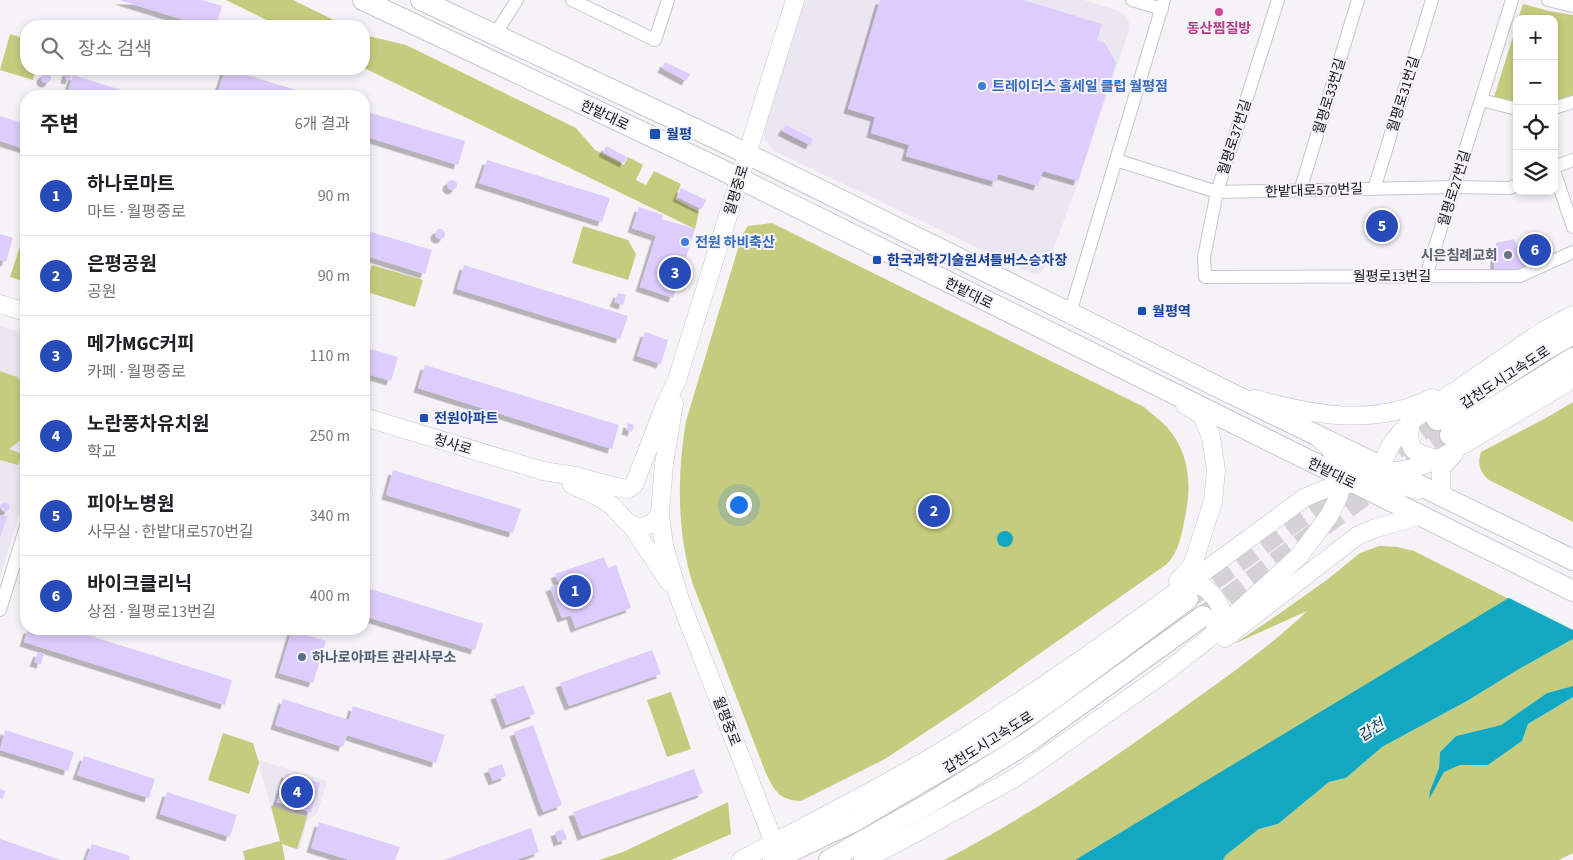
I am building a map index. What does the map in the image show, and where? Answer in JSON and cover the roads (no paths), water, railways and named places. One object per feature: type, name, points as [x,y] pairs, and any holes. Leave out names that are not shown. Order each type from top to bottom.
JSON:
[{"type":"main road","name":"한밭대로","points":[[363,0],[739,179],[1573,591]]},
{"type":"main road","name":"한밭대로","points":[[421,0],[747,154],[1070,312],[1304,429],[1387,474],[1447,497],[1573,560]]},
{"type":"main road","name":"갑천도시고속도로","points":[[1437,420],[1543,351],[1573,334]]},
{"type":"main road","name":"갑천도시고속도로","points":[[1457,440],[1573,358]]},
{"type":"main road","name":"갑천도시고속도로","points":[[773,851],[855,820],[1001,735],[1053,699],[1185,593]]},
{"type":"main road","name":"갑천도시고속도로","points":[[829,860],[930,803],[1027,743],[1203,616]]},
{"type":"street","points":[[494,36],[517,0]]},
{"type":"street","points":[[572,0],[595,5],[655,40],[668,0]]},
{"type":"street","name":"월평중로","points":[[677,380],[795,0]]},
{"type":"street","points":[[1070,312],[1163,5],[1132,0]]},
{"type":"street","name":"월평로37번길","points":[[1205,277],[1204,258],[1217,192],[1278,0]]},
{"type":"street","name":"월평로33번길","points":[[1300,191],[1358,0]]},
{"type":"street","name":"월평로31번길","points":[[1374,189],[1432,0]]},
{"type":"street","name":"월평로27번길","points":[[1426,276],[1512,0]]},
{"type":"street","points":[[1548,0],[1573,6]]},
{"type":"street","points":[[1481,100],[1513,108]]},
{"type":"street","points":[[1558,107],[1573,102]]},
{"type":"street","name":"한밭대로570번길","points":[[1116,160],[1217,192],[1513,187]]},
{"type":"street","points":[[1558,167],[1573,160]]},
{"type":"street","points":[[1558,181],[1573,227]]},
{"type":"street","name":"월평로13번길","points":[[1205,277],[1426,276],[1499,278],[1520,276],[1573,252]]},
{"type":"street","points":[[0,304],[20,310]]},
{"type":"street","points":[[1209,638],[1226,638],[1357,536],[1373,528],[1418,514],[1387,474],[1383,461],[1398,434],[1411,421],[1470,379],[1543,331],[1573,315]]},
{"type":"street","points":[[1226,391],[1292,409],[1348,416],[1393,413],[1427,401],[1470,379]]},
{"type":"street","points":[[1185,593],[1304,498],[1344,478],[1387,474],[1421,467],[1439,459],[1457,440],[1573,379]]},
{"type":"street","points":[[626,520],[620,500],[631,487],[665,404],[677,380]]},
{"type":"street","points":[[626,520],[645,526],[657,520],[661,507],[664,464],[677,380]]},
{"type":"street","points":[[1151,383],[1202,415],[1211,437],[1216,470],[1213,501],[1193,564],[1156,606]]},
{"type":"street","name":"청사로","points":[[370,419],[543,471]]},
{"type":"street","points":[[1411,421],[1408,436],[1413,450],[1439,459]]},
{"type":"street","points":[[863,860],[1018,776],[1166,672],[1209,638],[1299,556],[1329,516],[1339,496],[1344,478],[1328,446],[1304,429]]},
{"type":"street","points":[[1447,497],[1441,490],[1441,468],[1457,440]]},
{"type":"street","points":[[543,471],[631,487],[648,485],[659,494],[664,545],[680,600]]},
{"type":"street","points":[[543,471],[591,493],[610,505],[626,520],[680,600]]},
{"type":"street","points":[[0,610],[20,545]]},
{"type":"street","points":[[741,860],[773,851],[982,726],[1156,606],[1185,593],[1198,584],[1209,591],[1222,611],[1220,621],[1209,638]]},
{"type":"street","name":"월평중로","points":[[680,600],[773,851]]},
{"type":"water","points":[[1002,531],[1008,531],[1013,536],[1011,545],[1002,547],[997,542],[997,536]]},
{"type":"water","name":"갑천","points":[[1573,559],[1573,639],[1467,701],[1382,747],[1346,778],[1329,782],[1278,824],[1259,829],[1226,855],[1223,860],[1075,860]]},
{"type":"water","points":[[1573,686],[1573,697],[1528,724],[1522,741],[1488,765],[1460,765],[1444,772],[1429,799],[1430,791],[1439,768],[1440,752],[1456,736],[1501,725],[1547,693]]},
{"type":"tunnel","points":[[1396,449],[1437,420]]},
{"type":"tunnel","points":[[1409,463],[1450,435]]},
{"type":"tunnel","points":[[1203,616],[1384,481]]},
{"type":"tunnel","points":[[1189,598],[1350,482]]},
{"type":"place","name":"동산찜질방","points":[[1219,12]]},
{"type":"place","name":"트레이더스 홀세일 클럽 월평점","points":[[982,86]]},
{"type":"place","name":"월평","points":[[655,134]]},
{"type":"place","name":"피아노병원","points":[[1382,226]]},
{"type":"place","name":"전원 하비축산","points":[[685,242]]},
{"type":"place","name":"바이크클리닉","points":[[1535,250]]},
{"type":"place","name":"시은침례교회","points":[[1508,255]]},
{"type":"place","name":"한국과학기술원셔틀버스승차장","points":[[877,260]]},
{"type":"place","name":"메가MGC커피","points":[[675,273]]},
{"type":"place","name":"월평역","points":[[1142,311]]},
{"type":"place","name":"전원아파트","points":[[424,418]]},
{"type":"place","name":"은평공원","points":[[934,511]]},
{"type":"place","name":"하나로마트","points":[[575,591]]},
{"type":"place","name":"하나로아파트 관리사무소","points":[[302,657]]},
{"type":"place","name":"노란풍차유치원","points":[[297,792]]}]
